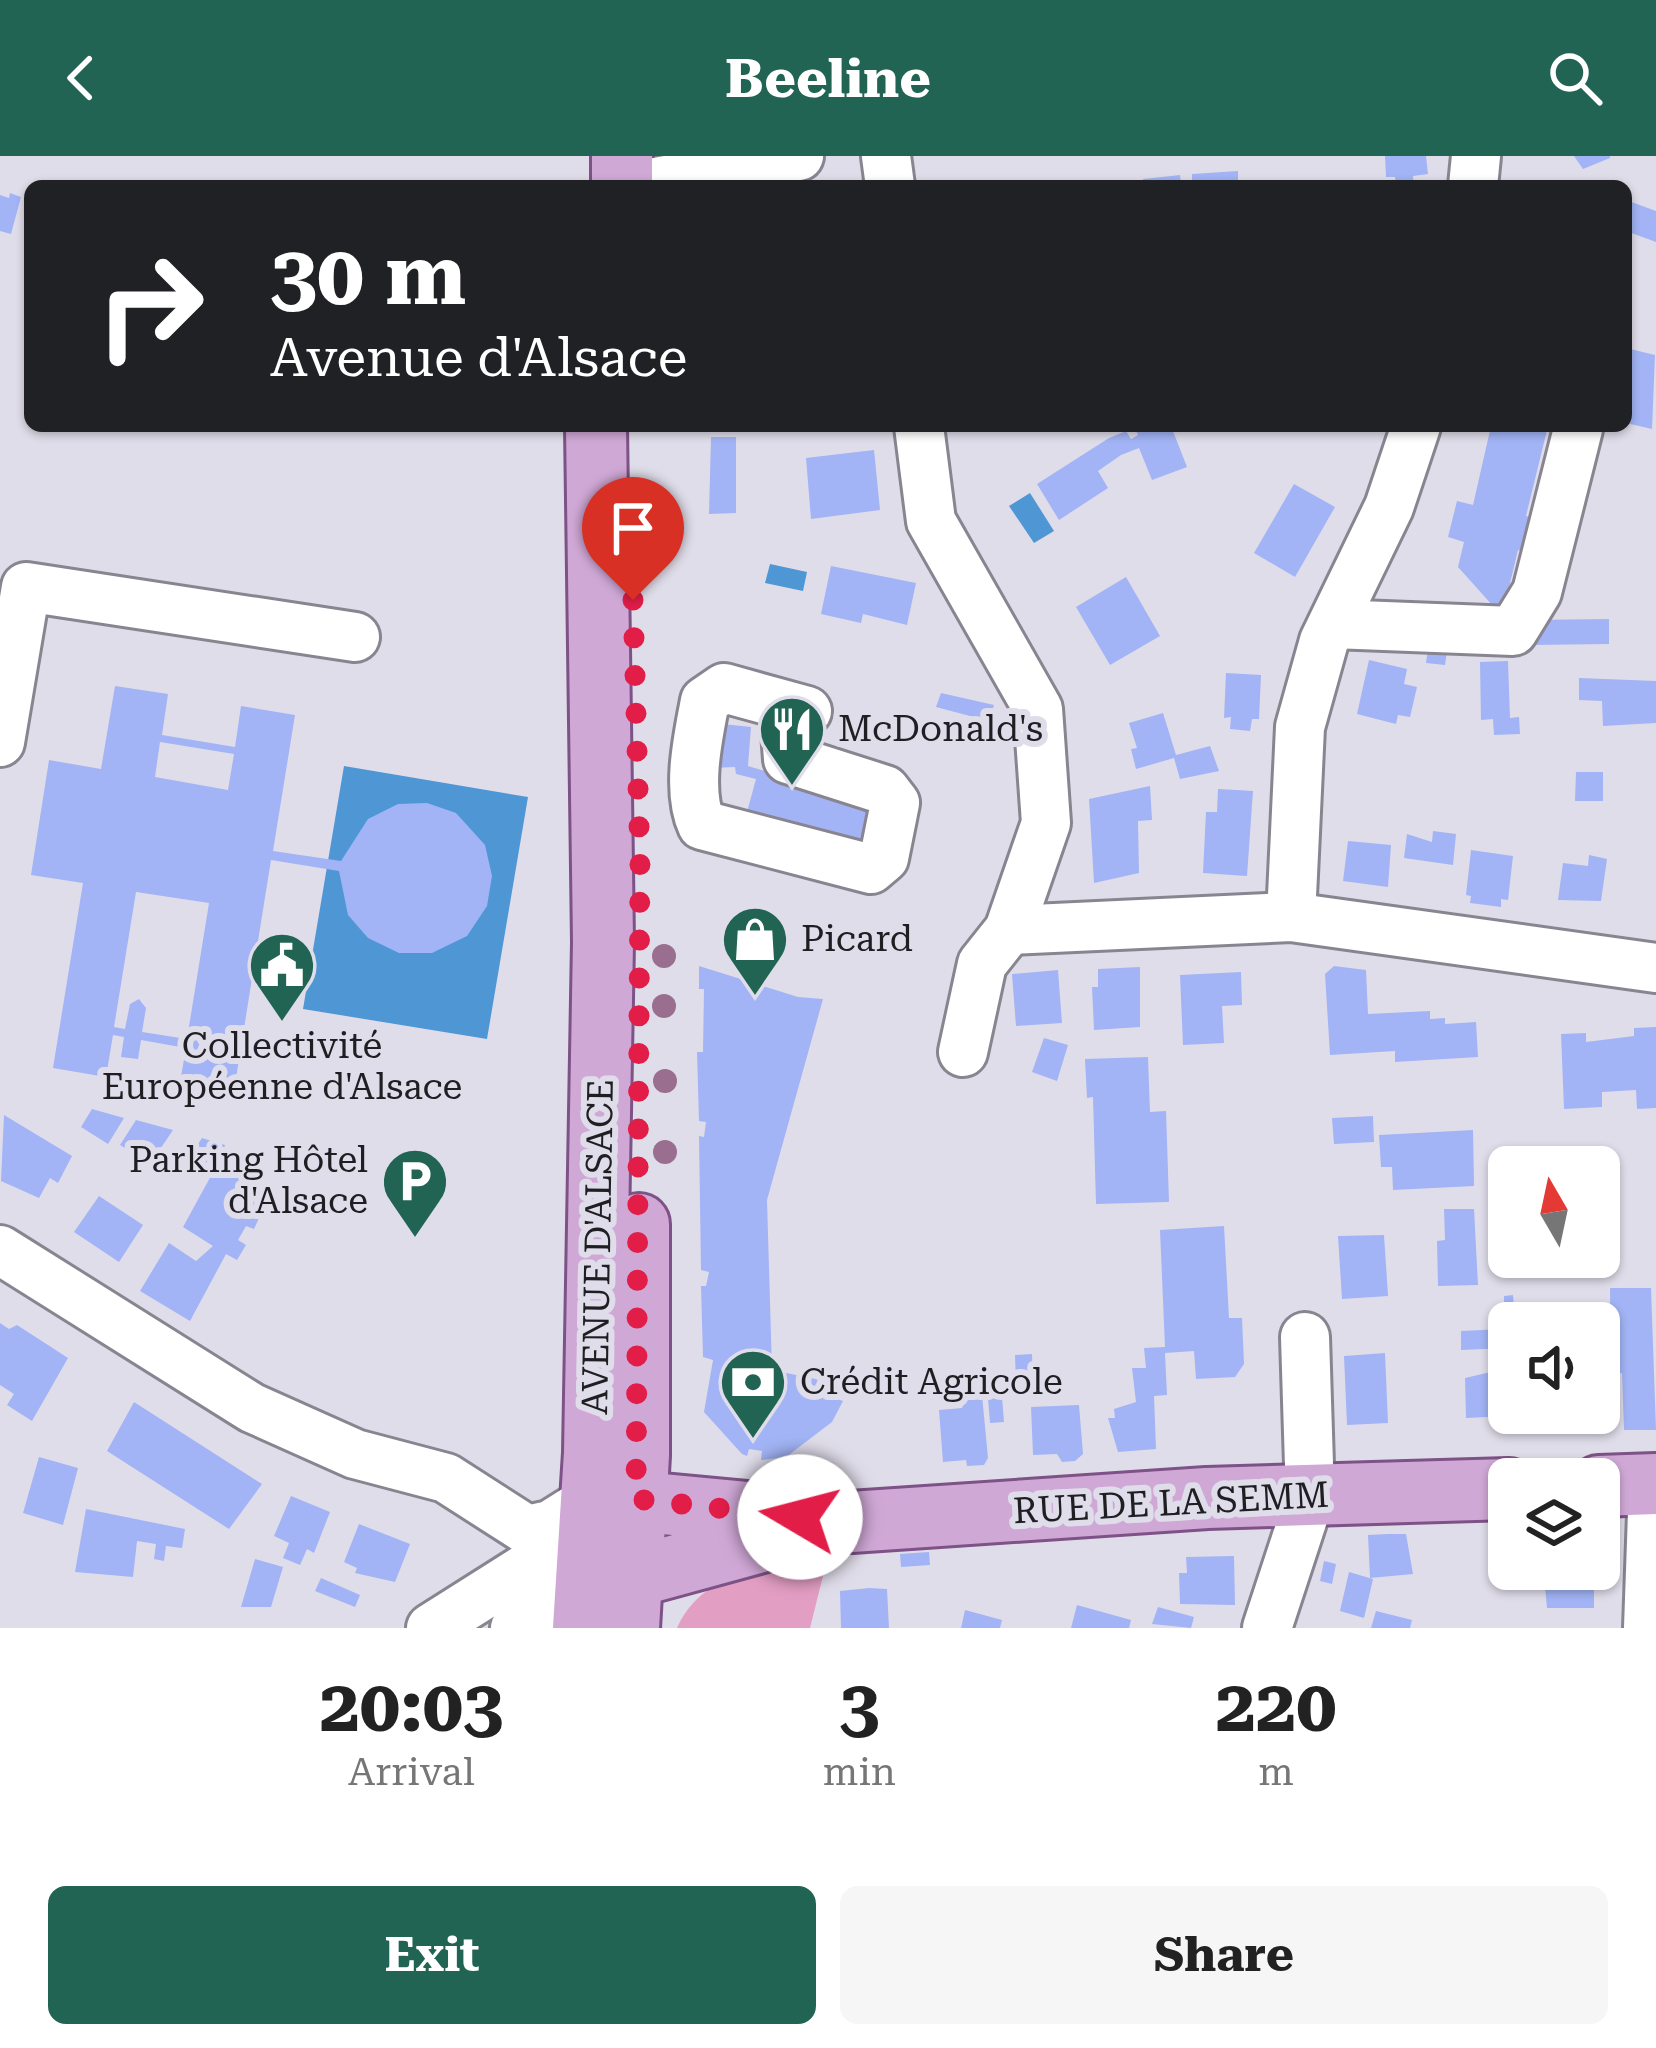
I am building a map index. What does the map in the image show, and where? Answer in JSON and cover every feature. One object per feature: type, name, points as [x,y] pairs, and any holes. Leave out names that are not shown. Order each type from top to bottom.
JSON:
[{"type":"main road","name":"AVENUE D'ALSACE","points":[[596,432],[622,864]]},
{"type":"main road","name":"AVENUE D'ALSACE","points":[[608,1602],[615,1498],[629,432]]},
{"type":"main road","name":"RUE DE LA SEMM","points":[[615,1498],[833,1522],[1488,1490]]},
{"type":"main road","name":"RUE DE LA SEMM","points":[[608,1602],[833,1522]]},
{"type":"street","points":[[666,180],[799,156]]},
{"type":"street","points":[[920,432],[931,521],[1038,709],[1046,823],[1009,930],[982,964],[963,1052]]},
{"type":"street","points":[[1291,917],[1300,727],[1333,624],[1389,507],[1414,432]]},
{"type":"street","points":[[1333,624],[1513,631],[1537,592],[1577,432]]},
{"type":"street","points":[[2,714],[26,587],[356,638]]},
{"type":"street","points":[[724,688],[807,711],[786,732],[788,760],[886,790],[896,803],[884,858],[871,868],[702,825],[695,810],[705,701],[724,688]]},
{"type":"street","points":[[1009,930],[1291,917],[1656,968]]},
{"type":"street","points":[[0,1250],[252,1408],[355,1454],[446,1478],[527,1530],[550,1526],[615,1498]]},
{"type":"street","points":[[1267,1628],[1310,1497],[1305,1337]]},
{"type":"street","points":[[1636,1485],[1648,1628]]},
{"type":"street","points":[[431,1628],[537,1562],[615,1498]]},
{"type":"street","points":[[515,1628],[608,1602]]},
{"type":"shaded area","points":[[827,1560],[810,1628],[677,1628],[689,1608],[721,1582],[762,1569]]},
{"type":"water","points":[[1030,493],[1054,531],[1034,543],[1009,506]]},
{"type":"water","points":[[770,564],[807,572],[803,591],[765,583]]},
{"type":"water","points":[[344,766],[528,797],[487,1039],[303,1009]]},
{"type":"building","points":[[1385,156],[1426,156],[1428,174],[1413,176],[1413,180],[1386,177]]},
{"type":"building","points":[[1574,156],[1610,156],[1610,158],[1583,169]]},
{"type":"building","points":[[1238,171],[1238,180],[1192,180],[1192,174]]},
{"type":"building","points":[[1180,175],[1181,180],[1143,180],[1143,179]]},
{"type":"building","points":[[10,193],[21,197],[11,234],[0,231],[0,195],[9,198]]},
{"type":"building","points":[[1632,202],[1656,211],[1656,242],[1632,233]]},
{"type":"building","points":[[1632,349],[1655,355],[1652,429],[1632,424]]},
{"type":"building","points":[[1124,432],[1131,439],[1173,432],[1187,467],[1152,480],[1139,448],[1121,455],[1098,471],[1108,488],[1059,520],[1037,484],[1109,438]]},
{"type":"building","points":[[1490,432],[1547,432],[1526,516],[1540,520],[1533,554],[1518,550],[1502,616],[1458,567],[1464,542],[1448,537],[1457,501],[1473,505]]},
{"type":"building","points":[[711,437],[736,437],[736,513],[709,514]]},
{"type":"building","points":[[874,450],[880,510],[811,519],[806,458]]},
{"type":"building","points":[[1294,484],[1335,507],[1295,577],[1254,553]]},
{"type":"building","points":[[831,566],[916,583],[907,625],[863,614],[861,623],[821,614]]},
{"type":"building","points":[[1126,577],[1160,636],[1110,665],[1076,607]]},
{"type":"building","points":[[1609,619],[1609,644],[1530,645],[1530,620]]},
{"type":"building","points":[[1428,649],[1447,651],[1445,665],[1426,663]]},
{"type":"building","points":[[1369,660],[1407,669],[1404,684],[1417,687],[1410,717],[1398,715],[1396,724],[1357,714]]},
{"type":"building","points":[[1508,661],[1510,718],[1519,717],[1520,734],[1494,735],[1493,719],[1481,720],[1480,662]]},
{"type":"building","points":[[1226,673],[1261,675],[1259,719],[1252,719],[1250,731],[1230,729],[1231,717],[1224,718]]},
{"type":"building","points":[[1579,678],[1656,681],[1656,723],[1603,726],[1602,701],[1579,700]]},
{"type":"building","points":[[115,686],[168,694],[162,735],[235,747],[241,706],[295,715],[273,851],[341,861],[368,819],[398,804],[427,803],[456,813],[485,845],[492,876],[487,906],[467,936],[432,953],[399,953],[368,938],[348,915],[339,871],[271,860],[233,1097],[179,1088],[186,1048],[141,1040],[138,1059],[121,1057],[124,1037],[113,1035],[106,1077],[53,1068],[83,883],[31,875],[49,760],[101,769]],"holes":[[[160,742],[234,754],[228,790],[155,777]],[[136,892],[209,903],[187,1039],[142,1032],[146,1008],[139,999],[130,1004],[125,1029],[114,1027]]]},
{"type":"building","points":[[941,693],[994,705],[989,721],[936,707]]},
{"type":"building","points":[[1163,713],[1176,755],[1210,746],[1219,771],[1180,779],[1174,758],[1136,769],[1131,749],[1137,748],[1129,723]]},
{"type":"building","name":"McDonald's","points":[[713,723],[751,727],[748,766],[881,805],[868,853],[744,823],[756,779],[736,774],[735,767],[712,768]]},
{"type":"building","points":[[1576,772],[1603,772],[1603,801],[1575,801]]},
{"type":"building","points":[[1150,786],[1152,820],[1138,821],[1139,873],[1094,883],[1089,799]]},
{"type":"building","points":[[1218,789],[1253,791],[1247,876],[1203,873],[1206,812],[1217,812]]},
{"type":"building","points":[[1433,831],[1456,834],[1453,865],[1404,858],[1407,834],[1432,842]]},
{"type":"building","points":[[1348,841],[1391,845],[1388,887],[1343,881]]},
{"type":"building","points":[[1471,850],[1513,856],[1508,900],[1501,899],[1501,907],[1470,903],[1471,896],[1466,895]]},
{"type":"building","points":[[1589,855],[1607,859],[1601,901],[1558,900],[1563,863],[1588,866]]},
{"type":"building","points":[[699,966],[798,997],[823,999],[767,1200],[772,1370],[835,1383],[832,1397],[843,1401],[832,1422],[786,1457],[761,1460],[762,1451],[749,1449],[747,1456],[742,1454],[704,1412],[713,1360],[703,1357],[701,1286],[706,1286],[709,1272],[701,1270],[699,1136],[704,1137],[706,1122],[699,1121],[697,1052],[703,1052],[704,989],[699,989]]},
{"type":"building","points":[[1334,966],[1366,970],[1368,1014],[1430,1011],[1430,1019],[1445,1018],[1445,1024],[1476,1022],[1478,1057],[1395,1062],[1395,1051],[1330,1055],[1325,974]]},
{"type":"building","points":[[1140,967],[1140,1027],[1094,1030],[1092,987],[1098,987],[1098,969]]},
{"type":"building","points":[[1058,970],[1062,1023],[1016,1026],[1012,974]]},
{"type":"building","points":[[1241,972],[1242,1005],[1222,1006],[1224,1043],[1183,1045],[1180,975]]},
{"type":"building","points":[[1656,1027],[1656,1108],[1637,1109],[1636,1090],[1602,1092],[1602,1107],[1564,1109],[1561,1034],[1586,1033],[1586,1042],[1634,1036],[1634,1028]]},
{"type":"building","points":[[1044,1038],[1068,1045],[1057,1081],[1032,1072]]},
{"type":"building","points":[[1148,1057],[1150,1112],[1166,1111],[1169,1202],[1096,1204],[1093,1097],[1087,1098],[1085,1059]]},
{"type":"building","points":[[92,1109],[124,1118],[108,1144],[81,1127]]},
{"type":"building","points":[[4,1115],[72,1156],[58,1183],[50,1178],[39,1198],[1,1181]]},
{"type":"building","points":[[1373,1116],[1374,1142],[1334,1144],[1332,1118]]},
{"type":"building","points":[[136,1120],[173,1130],[150,1164],[120,1145]]},
{"type":"building","points":[[1473,1130],[1474,1186],[1393,1190],[1392,1167],[1381,1167],[1379,1135]]},
{"type":"building","points":[[202,1138],[225,1145],[219,1172],[273,1187],[254,1229],[246,1226],[238,1240],[246,1245],[237,1260],[226,1254],[190,1321],[140,1291],[169,1243],[196,1261],[213,1246],[183,1227],[212,1174],[188,1159]]},
{"type":"building","points":[[99,1196],[143,1225],[119,1262],[74,1232]]},
{"type":"building","points":[[1444,1209],[1474,1209],[1478,1285],[1438,1286],[1437,1241],[1445,1240]]},
{"type":"building","points":[[1224,1226],[1229,1318],[1242,1318],[1244,1364],[1235,1377],[1196,1379],[1194,1351],[1165,1353],[1167,1395],[1154,1396],[1156,1449],[1118,1452],[1108,1418],[1115,1418],[1114,1409],[1136,1402],[1132,1368],[1146,1368],[1144,1348],[1165,1347],[1160,1230]]},
{"type":"building","points":[[1384,1235],[1388,1296],[1342,1299],[1338,1236]]},
{"type":"building","points":[[1610,1288],[1651,1288],[1656,1430],[1624,1430],[1620,1302],[1610,1302]]},
{"type":"building","points":[[0,1323],[9,1329],[17,1325],[68,1358],[32,1421],[7,1405],[14,1394],[0,1385]]},
{"type":"building","points":[[1488,1330],[1488,1349],[1461,1350],[1461,1331]]},
{"type":"building","points":[[1385,1353],[1388,1423],[1347,1425],[1344,1356]]},
{"type":"building","points":[[1032,1354],[1033,1383],[1016,1384],[1015,1355]]},
{"type":"building","points":[[1488,1373],[1488,1417],[1466,1418],[1465,1378]]},
{"type":"building","points":[[982,1395],[988,1458],[984,1465],[967,1466],[966,1460],[943,1462],[939,1410],[962,1408],[966,1397]]},
{"type":"building","points":[[1002,1397],[1004,1422],[990,1423],[988,1399]]},
{"type":"building","points":[[134,1402],[262,1484],[229,1529],[107,1451]]},
{"type":"building","points":[[1079,1405],[1083,1454],[1075,1461],[1062,1462],[1057,1454],[1033,1455],[1031,1407]]},
{"type":"building","points":[[39,1457],[78,1468],[63,1525],[23,1513]]},
{"type":"building","points":[[291,1496],[330,1512],[314,1553],[307,1549],[300,1565],[283,1558],[289,1543],[274,1536]]},
{"type":"building","points":[[86,1509],[185,1529],[182,1548],[166,1546],[164,1561],[154,1559],[156,1544],[137,1541],[133,1577],[75,1572]]},
{"type":"building","points":[[359,1524],[410,1544],[395,1582],[355,1573],[357,1568],[344,1562]]},
{"type":"building","points":[[1406,1534],[1413,1574],[1370,1578],[1368,1535]]},
{"type":"building","points":[[929,1552],[930,1565],[901,1567],[900,1554]]},
{"type":"building","points":[[1234,1556],[1235,1605],[1180,1604],[1179,1573],[1187,1573],[1186,1557]]},
{"type":"building","points":[[255,1559],[283,1567],[271,1607],[241,1607]]},
{"type":"building","points":[[1324,1561],[1336,1564],[1332,1584],[1320,1581]]},
{"type":"building","points":[[1349,1572],[1373,1579],[1364,1618],[1340,1611]]},
{"type":"building","points":[[321,1578],[360,1595],[355,1607],[315,1591]]},
{"type":"building","points":[[887,1589],[889,1628],[841,1628],[840,1591]]},
{"type":"building","points":[[1545,1590],[1594,1590],[1594,1608],[1547,1608]]},
{"type":"building","points":[[1077,1605],[1131,1620],[1129,1628],[1071,1628]]},
{"type":"building","points":[[1158,1607],[1194,1617],[1191,1628],[1152,1624]]},
{"type":"building","points":[[965,1610],[1002,1620],[1000,1628],[961,1628]]},
{"type":"building","points":[[1376,1611],[1412,1620],[1410,1628],[1371,1628]]},
{"type":"place","name":"McDonald's","points":[[792,788]]},
{"type":"place","name":"Picard","points":[[755,998]]},
{"type":"place","name":"Collectivité Européenne d'Alsace","points":[[282,1024]]},
{"type":"place","name":"Parking Hôtel d'Alsace","points":[[415,1240]]},
{"type":"place","name":"Crédit Agricole","points":[[753,1441]]},
{"type":"route","points":[[633,600],[640,862],[636,1499],[800,1517]]}]
